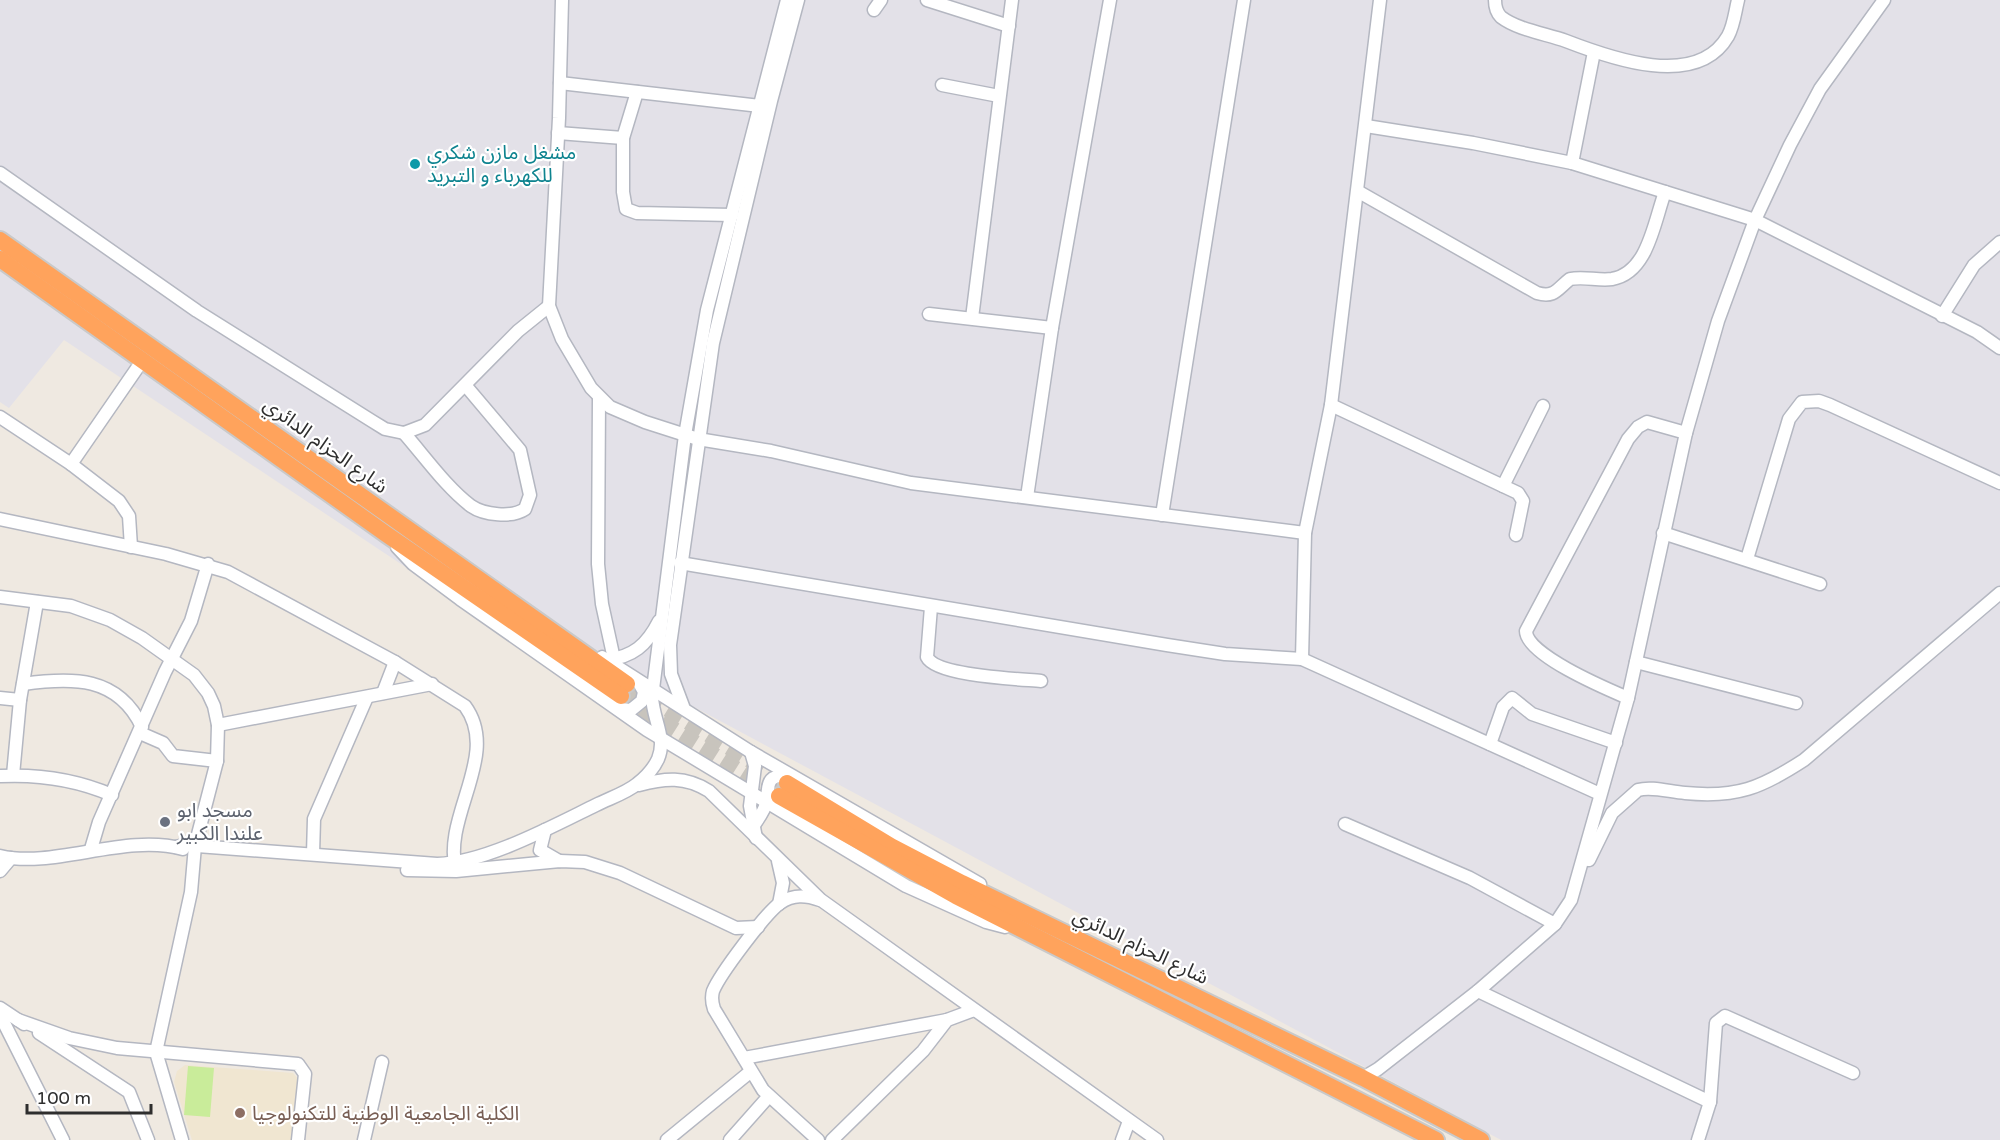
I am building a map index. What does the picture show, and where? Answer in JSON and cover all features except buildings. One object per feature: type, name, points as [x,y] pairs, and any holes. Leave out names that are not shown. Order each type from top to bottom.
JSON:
[{"type":"highway","name":"شارع الحزام الدائري","points":[[0,240],[390,527],[625,692]]},
{"type":"highway","name":"شارع الحزام الدائري","points":[[0,259],[142,362],[390,527]]},
{"type":"highway","name":"شارع الحزام الدائري","points":[[780,789],[1024,912],[1363,1078],[1481,1140]]},
{"type":"highway","name":"شارع الحزام الدائري","points":[[780,789],[892,862],[1436,1140]]},
{"type":"street","points":[[562,0],[549,306],[562,339],[599,398],[625,415],[692,437],[780,453],[911,483],[1305,533]]},
{"type":"street","points":[[684,707],[676,694],[670,662],[673,582],[707,310],[787,0]]},
{"type":"street","points":[[390,527],[439,542],[610,659],[633,653],[646,643],[663,612],[680,563],[692,437],[719,312],[798,0]]},
{"type":"street","points":[[927,0],[1009,26]]},
{"type":"street","points":[[972,318],[1012,0]]},
{"type":"street","points":[[1027,497],[1052,328],[1110,0]]},
{"type":"street","points":[[1162,515],[1244,0]]},
{"type":"street","points":[[1302,659],[1305,533],[1331,405],[1359,192],[1380,0]]},
{"type":"street","points":[[1495,0],[1495,8],[1501,16],[1594,52],[1652,66],[1690,63],[1719,48],[1728,35],[1738,0]]},
{"type":"street","points":[[1363,1078],[1378,1069],[1478,991],[1555,924],[1571,900],[1628,698],[1686,433],[1718,321],[1755,220],[1820,89],[1884,0]]},
{"type":"street","points":[[1572,164],[1594,52]]},
{"type":"street","points":[[560,83],[759,106]]},
{"type":"street","points":[[942,85],[999,96]]},
{"type":"street","points":[[637,92],[623,138],[623,192],[626,209],[637,213],[732,215]]},
{"type":"street","points":[[1366,126],[1473,143],[1572,164],[1755,220],[1977,332],[2000,348]]},
{"type":"street","points":[[558,133],[623,138]]},
{"type":"street","points":[[0,173],[238,338],[385,429],[404,433],[425,425],[518,331],[549,306]]},
{"type":"street","points":[[1359,192],[1537,294],[1546,296],[1556,294],[1570,279],[1611,279],[1634,271],[1641,259],[1665,192]]},
{"type":"street","points":[[1942,316],[1974,265],[2000,242]]},
{"type":"street","points":[[929,314],[1052,328]]},
{"type":"street","points":[[71,464],[142,362]]},
{"type":"street","points":[[404,433],[475,508],[500,514],[516,513],[525,509],[530,495],[520,450],[466,386]]},
{"type":"street","points":[[599,398],[598,564],[610,659],[625,692],[647,730],[658,759]]},
{"type":"street","points":[[1747,559],[1789,419],[1802,402],[1819,401],[1830,405],[2000,483]]},
{"type":"street","points":[[1331,405],[1518,494],[1523,501],[1516,535]]},
{"type":"street","points":[[1503,486],[1543,406]]},
{"type":"street","points":[[0,417],[71,464],[119,501],[127,510],[131,547]]},
{"type":"street","points":[[1628,698],[1551,659],[1528,641],[1526,631],[1628,438],[1638,427],[1647,422],[1686,433]]},
{"type":"street","points":[[0,519],[208,564],[251,582],[432,684],[465,706],[477,728],[478,739],[454,848],[455,867]]},
{"type":"street","points":[[390,527],[413,564],[625,692],[654,689],[684,707],[751,752],[780,789]]},
{"type":"street","points":[[1663,533],[1820,584]]},
{"type":"street","points":[[680,563],[931,607],[1225,654],[1302,659],[1600,794]]},
{"type":"street","points":[[92,849],[96,831],[171,658],[191,621],[208,564]]},
{"type":"street","points":[[1582,867],[1591,858],[1605,823],[1630,795],[1644,788],[1699,794],[1743,792],[1772,781],[1804,760],[2000,593]]},
{"type":"street","points":[[0,597],[90,612],[142,638],[194,675],[208,693],[218,725],[217,761],[194,848],[191,892],[156,1052],[182,1140]]},
{"type":"street","points":[[13,775],[20,700],[37,602]]},
{"type":"street","points":[[931,607],[927,657],[933,664],[957,671],[1041,681]]},
{"type":"street","points":[[636,786],[649,774],[658,759],[662,739],[653,712],[663,612]]},
{"type":"street","points":[[383,693],[394,662]]},
{"type":"street","points":[[1636,663],[1797,703]]},
{"type":"street","points":[[23,684],[68,681],[107,688],[130,704],[141,730],[163,743],[173,756],[217,761]]},
{"type":"street","points":[[218,725],[432,684]]},
{"type":"street","points":[[313,854],[314,819],[367,697]]},
{"type":"street","points":[[0,698],[20,700]]},
{"type":"street","points":[[1490,744],[1503,707],[1512,698],[1532,714],[1616,743]]},
{"type":"street","points":[[647,730],[750,794],[780,789]]},
{"type":"street","points":[[751,752],[755,766],[750,794],[750,813],[756,838]]},
{"type":"street","points":[[0,776],[70,780],[112,795]]},
{"type":"street","points":[[0,871],[5,857],[92,849],[176,847],[313,854],[455,867],[545,830],[636,786],[675,778],[696,783],[709,790],[821,900],[1158,1140]]},
{"type":"street","points":[[754,825],[780,789]]},
{"type":"street","points":[[1345,824],[1470,878],[1555,924]]},
{"type":"street","points":[[545,830],[539,844],[540,850],[560,861]]},
{"type":"street","points":[[194,848],[425,872],[455,867],[560,861],[601,865],[736,928],[758,927]]},
{"type":"street","points":[[776,857],[783,883],[779,904]]},
{"type":"street","points":[[818,1140],[769,1096],[750,1072],[712,1003],[716,986],[736,956],[779,904],[804,895],[821,900]]},
{"type":"street","points":[[736,928],[736,956]]},
{"type":"street","points":[[1478,991],[1710,1102]]},
{"type":"street","points":[[744,1058],[946,1020],[974,1010]]},
{"type":"street","points":[[1698,1140],[1710,1102],[1716,1023],[1725,1016],[1853,1073]]},
{"type":"street","points":[[0,1017],[18,1020],[85,1042],[156,1052],[298,1064],[305,1074],[298,1140]]},
{"type":"street","points":[[0,1017],[63,1140]]},
{"type":"street","points":[[18,1020],[129,1092],[148,1140]]},
{"type":"street","points":[[832,1140],[923,1052],[946,1020]]},
{"type":"street","points":[[364,1140],[382,1062]]},
{"type":"street","points":[[667,1140],[750,1072]]},
{"type":"street","points":[[730,1140],[769,1096]]},
{"type":"street","points":[[1122,1140],[1129,1121]]},
{"type":"shaded area","points":[[0,0],[2000,0],[2000,1140],[1501,1140],[655,686],[407,568],[64,340],[9,408],[0,402]]},
{"type":"shaded area","name":"الكلية الجامعية الوطنية للتكنولوجيا","points":[[185,1065],[293,1073],[299,1080],[293,1140],[192,1140],[174,1082],[177,1071]]},
{"type":"green space","points":[[188,1066],[214,1068],[210,1117],[184,1115]]},
{"type":"tunnel","points":[[627,684],[787,783]]},
{"type":"tunnel","points":[[621,696],[779,796]]},
{"type":"place","name":"مشغل مازن شكري للكهرباء و التبريد","points":[[415,164]]},
{"type":"place","name":"مسجد ابو علندا الكبير","points":[[165,822]]},
{"type":"place","name":"الكلية الجامعية الوطنية للتكنولوجيا","points":[[240,1113]]}]
